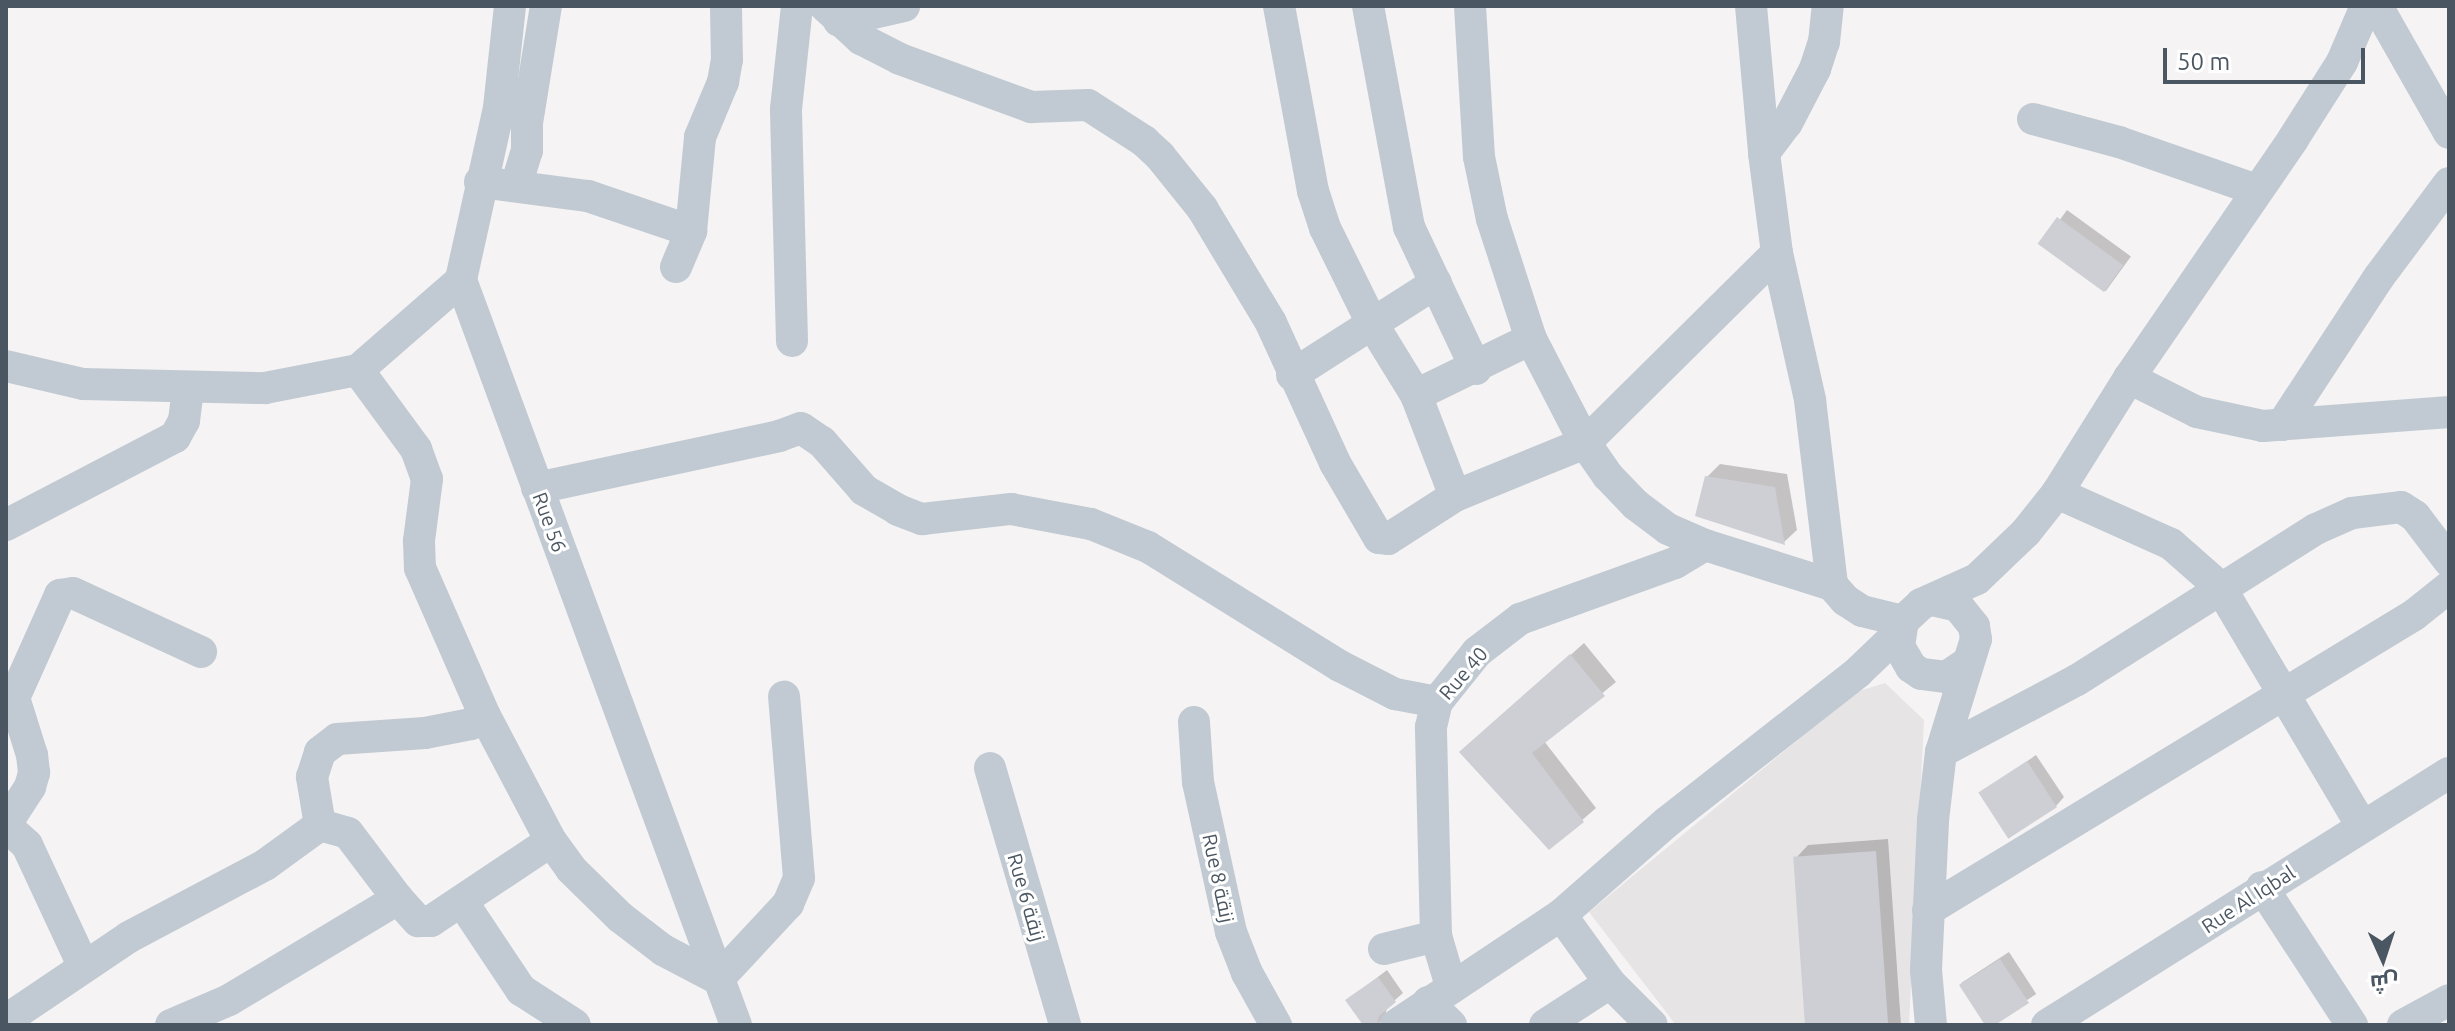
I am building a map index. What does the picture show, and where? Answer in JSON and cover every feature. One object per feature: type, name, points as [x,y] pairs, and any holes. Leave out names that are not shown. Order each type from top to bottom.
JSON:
[{"type":"street","points":[[6,366],[83,384],[188,388],[265,388],[358,370],[461,280],[505,74],[510,6]]},
{"type":"street","points":[[516,186],[527,151],[527,123],[546,6]]},
{"type":"street","points":[[676,267],[691,231],[700,137],[723,82],[727,60],[726,6]]},
{"type":"street","points":[[792,341],[786,109],[787,74],[797,6]]},
{"type":"street","points":[[832,13],[904,6]]},
{"type":"street","points":[[1279,6],[1313,191],[1345,273],[1416,395],[1455,496]]},
{"type":"street","points":[[1368,6],[1409,227],[1476,369]]},
{"type":"street","points":[[1470,6],[1479,157],[1492,219],[1531,339],[1585,443],[1608,476],[1636,505],[1668,529],[1705,545],[1832,585],[1845,600],[1902,637],[1921,674],[1933,677],[1958,672],[1967,663]]},
{"type":"street","points":[[1751,6],[1764,153],[1777,253],[1810,400],[1832,585]]},
{"type":"street","points":[[1764,153],[1787,123],[1815,69],[1824,42],[1828,6]]},
{"type":"street","points":[[1396,1025],[1561,915],[1667,822],[1902,637],[1921,604],[1977,579],[2026,532],[2057,493],[2129,378],[2342,62],[2366,6]]},
{"type":"street","points":[[2377,6],[2449,133]]},
{"type":"street","points":[[832,13],[877,49],[962,85],[1031,107],[1088,105],[1144,141],[1202,208],[1271,323],[1292,375],[1374,535],[1388,539],[1455,496],[1585,443],[1777,253]]},
{"type":"street","points":[[2033,119],[2119,142],[2257,190]]},
{"type":"street","points":[[480,182],[588,196],[691,231]]},
{"type":"street","points":[[2282,425],[2379,277],[2449,183]]},
{"type":"street","name":"Rue 56","points":[[461,280],[736,1025]]},
{"type":"street","points":[[1292,375],[1436,283]]},
{"type":"street","points":[[1416,395],[1476,369],[1531,339]]},
{"type":"street","points":[[358,370],[401,424],[424,469],[427,479],[419,541],[420,568],[485,716],[551,841],[571,869],[620,917],[663,950],[718,979],[788,904],[799,878],[784,697]]},
{"type":"street","points":[[2129,378],[2197,412],[2231,421],[2282,425],[2449,412]]},
{"type":"street","points":[[6,525],[175,437],[184,421],[188,388]]},
{"type":"street","points":[[537,488],[779,436],[801,428],[822,442],[864,490],[898,510],[922,519],[1011,509],[1091,524],[1148,547],[1340,666],[1395,694],[1437,702]]},
{"type":"street","points":[[2057,493],[2171,544],[2220,587],[2362,826]]},
{"type":"street","points":[[1941,752],[2077,680],[2220,587],[2316,529],[2352,513],[2401,507],[2415,516],[2449,561]]},
{"type":"street","name":"Rue 40","points":[[1440,994],[1431,727],[1437,702],[1477,652],[1520,619],[1675,563],[1705,545]]},
{"type":"street","points":[[1968,615],[1977,579]]},
{"type":"street","points":[[1928,910],[2414,615],[2449,587]]},
{"type":"street","points":[[83,965],[27,845],[6,825],[30,787],[34,773],[32,755],[14,698],[60,595],[73,593],[201,652]]},
{"type":"street","points":[[1931,1025],[1926,970],[1933,820],[1941,752],[1976,639],[1968,615],[1958,606],[1933,600]]},
{"type":"street","points":[[1933,677],[1952,710]]},
{"type":"street","points":[[320,825],[312,777],[320,752],[337,739],[425,733],[471,724],[485,716]]},
{"type":"street","name":"Rue 8 زنقة","points":[[1194,722],[1198,782],[1231,932],[1247,973],[1276,1025]]},
{"type":"street","name":"Rue 6 زنقة","points":[[990,768],[1065,1025]]},
{"type":"street","name":"Rue Al Iqbal","points":[[2047,1025],[2262,887],[2449,773]]},
{"type":"street","points":[[320,825],[348,833],[398,899],[418,921],[424,923],[463,903],[551,841]]},
{"type":"street","points":[[6,1020],[83,965],[265,865],[320,825]]},
{"type":"street","points":[[2262,887],[2352,1025]]},
{"type":"street","points":[[171,1025],[209,1012],[398,899]]},
{"type":"street","points":[[463,903],[521,990],[575,1025]]},
{"type":"street","points":[[1561,915],[1610,983],[1652,1025]]},
{"type":"street","points":[[1384,949],[1436,936]]},
{"type":"street","points":[[1545,1025],[1610,983]]},
{"type":"street","points":[[1440,994],[1451,1025]]},
{"type":"street","points":[[2403,1025],[2449,1000]]},
{"type":"shaded area","points":[[1885,683],[1924,720],[1909,1025],[1676,1025],[1589,912],[1856,692]]},
{"type":"building","points":[[2057,217],[2123,265],[2104,292],[2038,244]]},
{"type":"building","points":[[1705,476],[1775,487],[1785,545],[1695,516]]},
{"type":"building","points":[[1570,654],[1605,696],[1532,753],[1584,822],[1549,850],[1459,752]]},
{"type":"building","points":[[2027,761],[2057,807],[2008,839],[1978,793]]},
{"type":"building","points":[[1876,851],[1888,1025],[1805,1025],[1793,857]]},
{"type":"building","points":[[2000,959],[2029,1003],[1995,1025],[1985,1025],[1959,985]]},
{"type":"building","points":[[1378,977],[1396,1002],[1379,1016],[1377,1025],[1363,1025],[1345,1000]]}]
